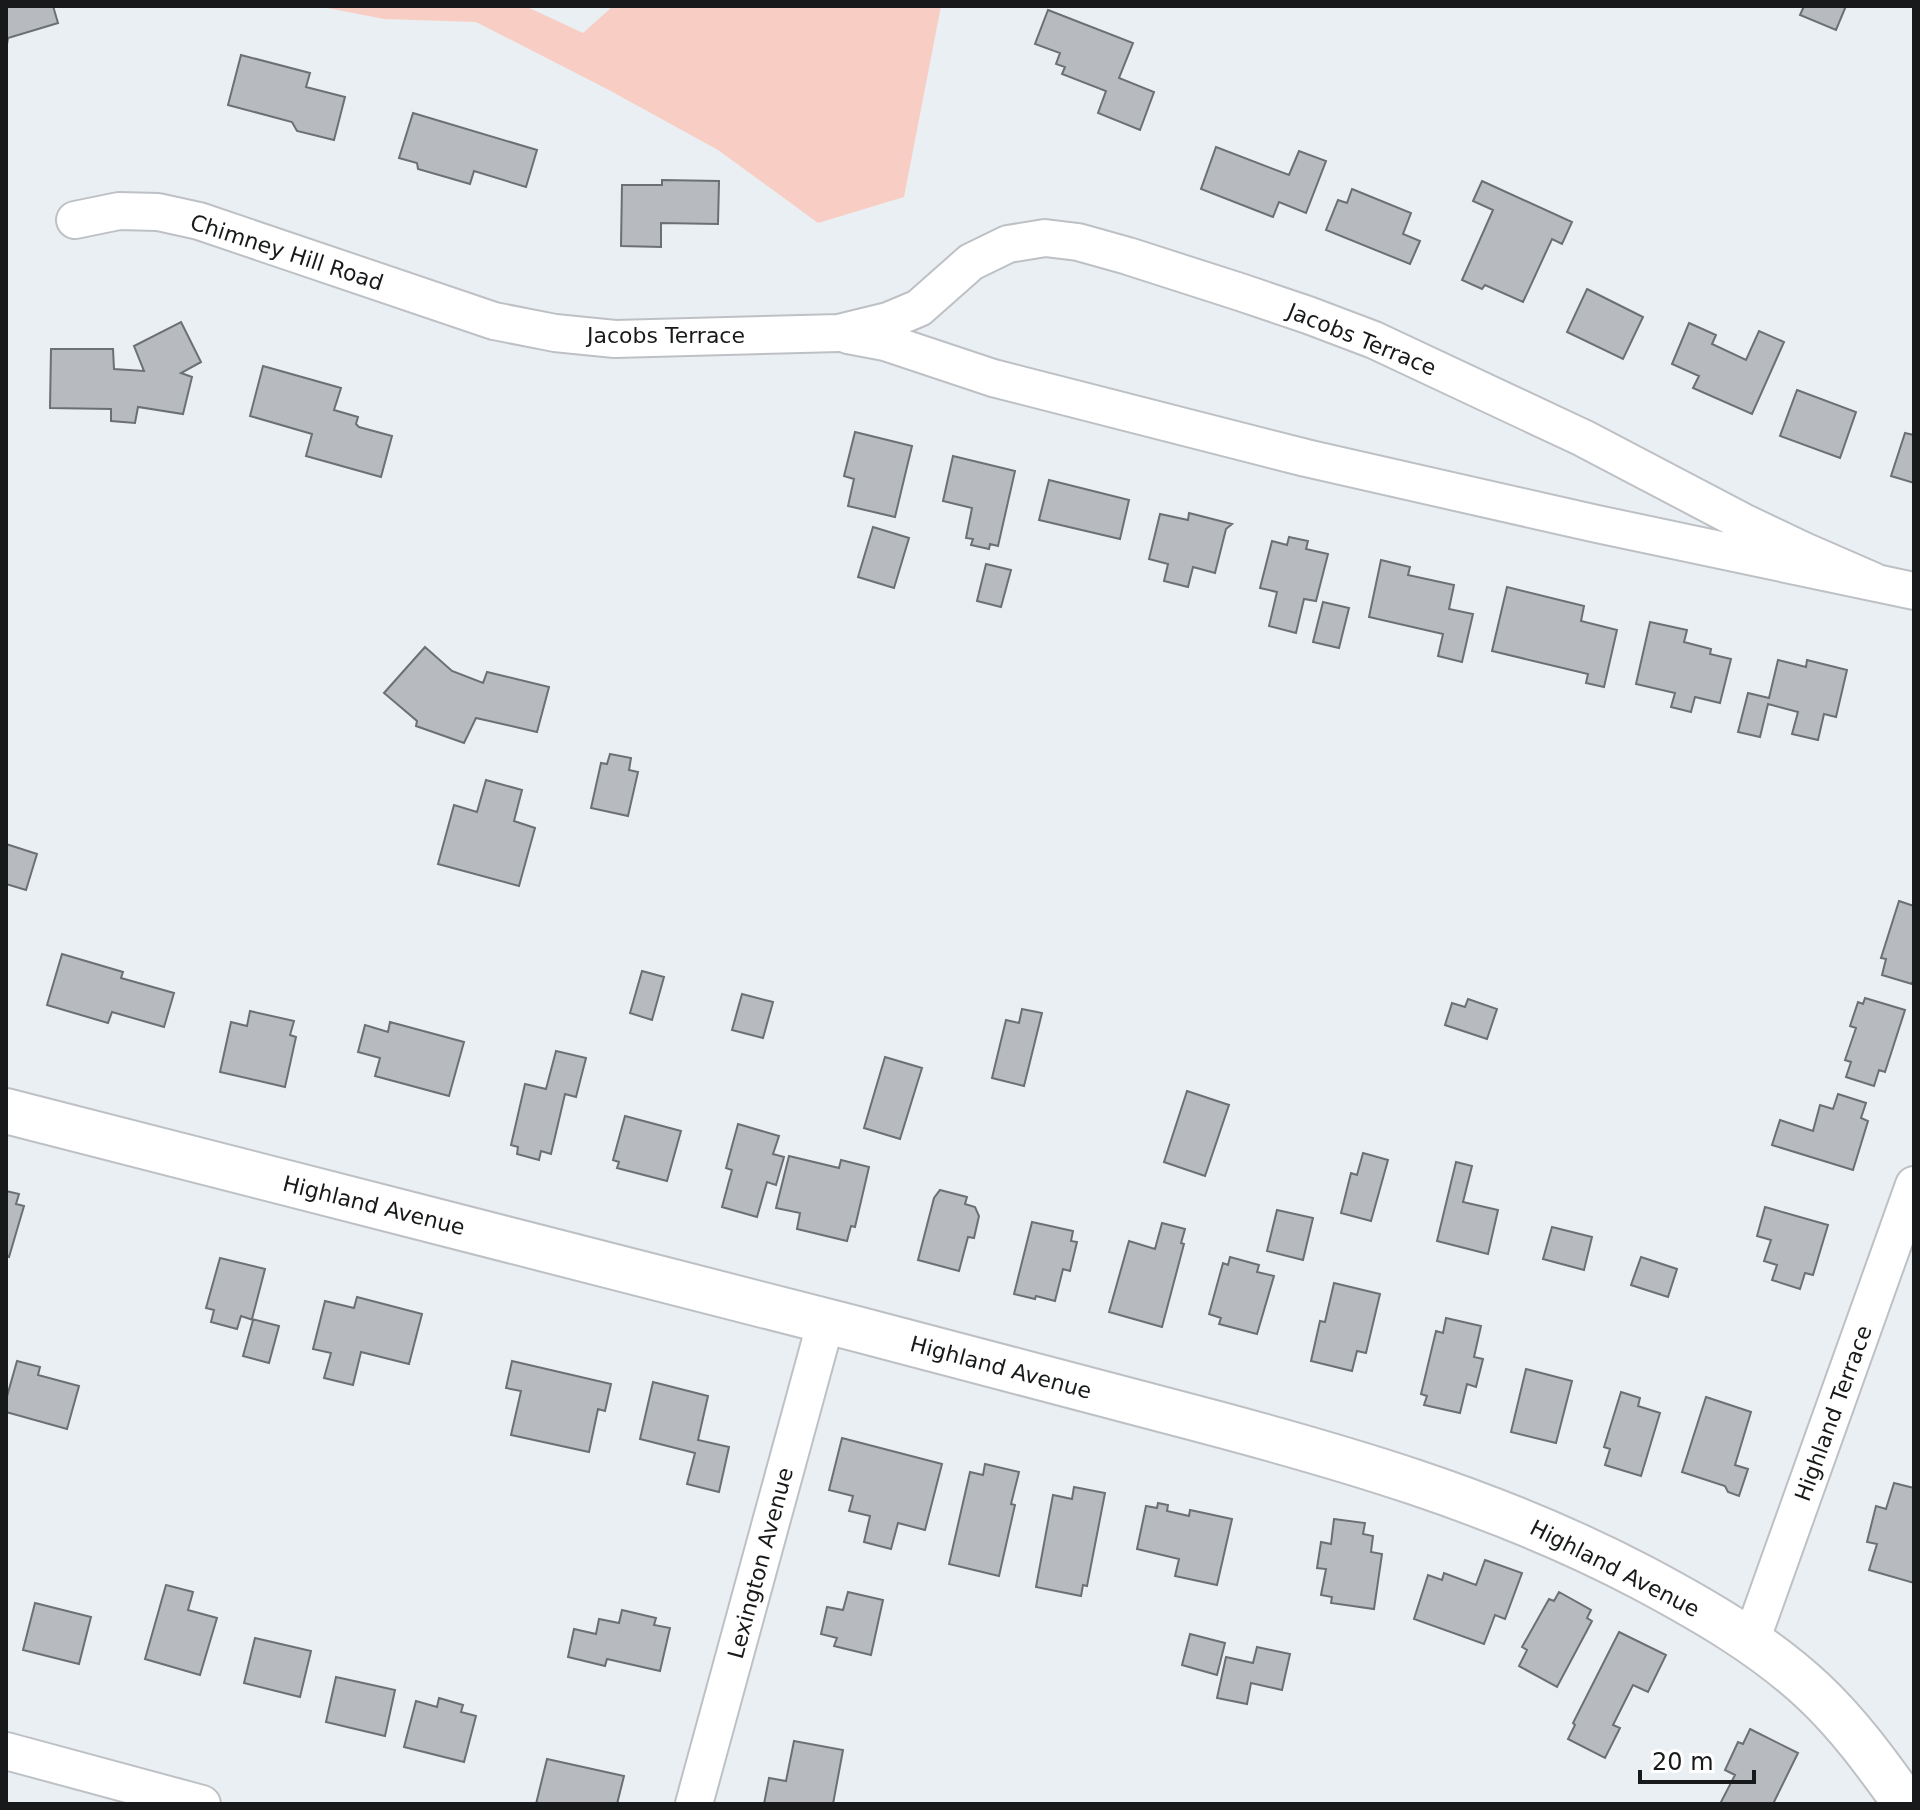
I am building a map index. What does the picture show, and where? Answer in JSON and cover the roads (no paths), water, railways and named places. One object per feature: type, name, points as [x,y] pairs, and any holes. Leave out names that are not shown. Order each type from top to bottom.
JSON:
[{"type":"street","name":"Chimney Hill Road","points":[[75,220],[119,211],[158,212],[199,221],[494,321]]},
{"type":"street","name":"Jacobs Terrace","points":[[494,321],[555,333],[615,339],[839,333],[888,321],[919,308],[971,262],[1008,244],[1045,238],[1078,242],[1254,297],[1374,340],[1583,438],[1779,540],[1873,581]]},
{"type":"street","name":"Jacobs Terrace","points":[[839,333],[885,342],[1024,387],[1306,458],[1914,591]]},
{"type":"street","name":"Highland Avenue","points":[[6,1111],[826,1321],[1297,1445],[1409,1479],[1555,1535],[1688,1602],[1751,1641],[1812,1690],[1863,1744],[1906,1804]]},
{"type":"street","name":"Highland Terrace","points":[[1751,1641],[1914,1185]]},
{"type":"street","name":"Lexington Avenue","points":[[694,1804],[826,1321]]},
{"type":"street","points":[[6,1751],[202,1804]]}]
